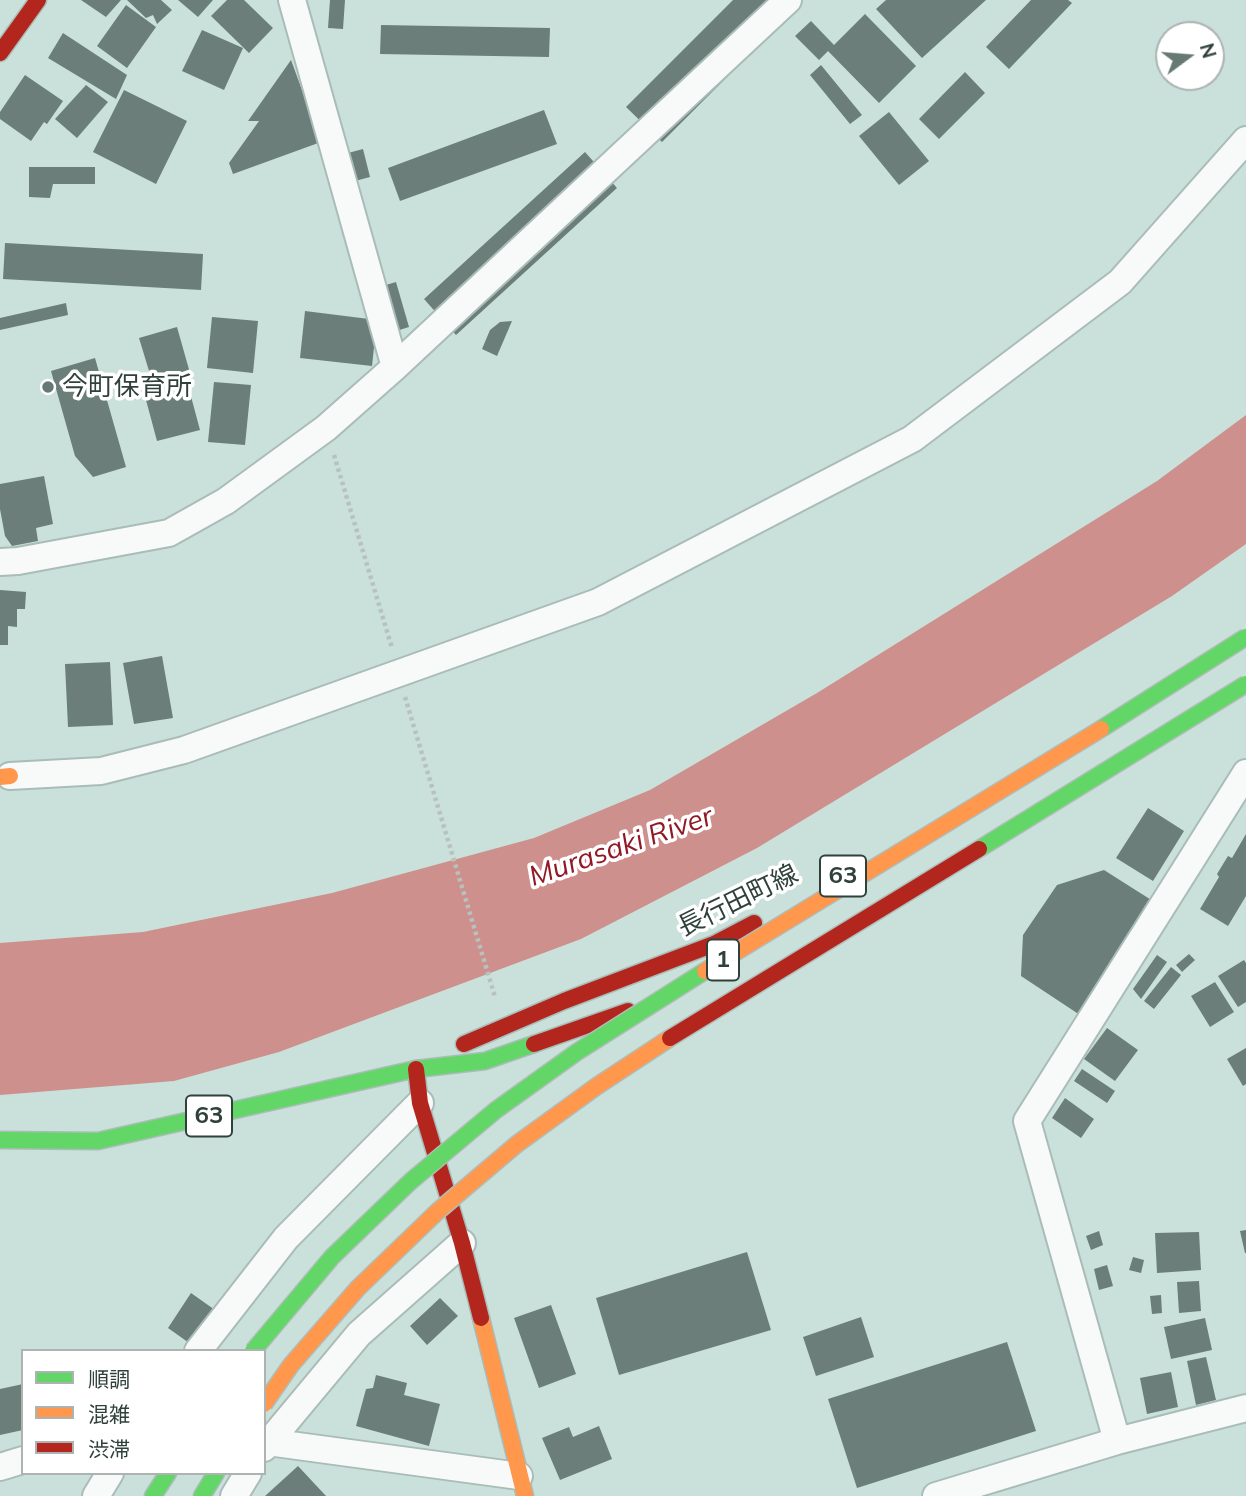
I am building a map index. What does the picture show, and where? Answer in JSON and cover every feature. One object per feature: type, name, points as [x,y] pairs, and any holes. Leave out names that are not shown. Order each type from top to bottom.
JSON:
[{"type":"main road","points":[[0,53],[35,4]]},
{"type":"main road","name":"長行田町線","points":[[416,1069],[477,1037],[714,944],[1039,772],[1246,636]]},
{"type":"main road","name":"1","points":[[255,1349],[332,1257],[411,1181],[496,1111],[577,1052],[659,999],[1163,691],[1246,636]]},
{"type":"main road","name":"1","points":[[266,1401],[291,1365],[358,1288],[438,1211],[517,1144],[567,1107],[673,1036],[1246,685]]},
{"type":"main road","name":"63","points":[[829,922],[1084,793],[1246,685]]},
{"type":"main road","name":"長行田町線","points":[[0,1140],[98,1141],[416,1069],[485,1061],[707,984],[756,959]]},
{"type":"main road","points":[[416,1069],[420,1103],[461,1243],[522,1486]]},
{"type":"main road","points":[[153,1496],[167,1475]]},
{"type":"main road","points":[[202,1496],[215,1475]]},
{"type":"street","points":[[292,0],[395,367]]},
{"type":"street","points":[[0,562],[169,533],[226,501],[326,428],[395,367],[788,0]]},
{"type":"street","points":[[0,13],[35,4]]},
{"type":"street","points":[[5,777],[101,771],[403,687],[598,602],[912,439],[1120,282],[1246,140]]},
{"type":"street","points":[[1117,1441],[1027,1121],[1246,773]]},
{"type":"street","points":[[200,1349],[286,1238],[420,1103]]},
{"type":"street","points":[[266,1445],[359,1334],[461,1243]]},
{"type":"street","points":[[936,1496],[1117,1441],[1246,1408]]},
{"type":"street","points":[[266,1445],[522,1486]]},
{"type":"street","points":[[0,1467],[21,1461]]},
{"type":"street","points":[[96,1496],[109,1475]]},
{"type":"street","points":[[234,1496],[247,1475]]},
{"type":"path","points":[[326,428],[494,997]]},
{"type":"water","name":"Murasaki River","points":[[1246,415],[1246,544],[1172,596],[757,848],[581,939],[279,1052],[174,1081],[0,1095],[0,943],[143,932],[332,893],[534,838],[650,790],[817,693],[1157,481]]},
{"type":"building","points":[[81,0],[121,0],[106,17]]},
{"type":"building","points":[[127,0],[161,0],[172,10],[157,24],[153,15],[146,18]]},
{"type":"building","points":[[178,0],[213,0],[198,17]]},
{"type":"building","points":[[227,0],[244,0],[273,28],[249,53],[211,16]]},
{"type":"building","points":[[330,0],[345,0],[343,29],[328,28]]},
{"type":"building","points":[[733,0],[769,0],[787,17],[662,142],[626,107]]},
{"type":"building","points":[[886,0],[986,0],[922,58],[876,9]]},
{"type":"building","points":[[1031,0],[1068,0],[1072,3],[1009,69],[986,47]]},
{"type":"building","points":[[126,5],[156,27],[127,68],[97,46]]},
{"type":"building","points":[[865,14],[916,66],[879,103],[828,51],[819,60],[795,36],[811,21],[834,45]]},
{"type":"building","points":[[381,25],[550,28],[549,57],[380,54]]},
{"type":"building","points":[[202,30],[243,48],[224,90],[182,71]]},
{"type":"building","points":[[63,33],[127,75],[116,99],[48,58]]},
{"type":"building","points":[[291,60],[321,142],[233,174],[229,163],[259,121],[248,121]]},
{"type":"building","points":[[821,65],[862,115],[850,124],[810,75]]},
{"type":"building","points":[[965,72],[985,93],[939,139],[919,119]]},
{"type":"building","points":[[25,75],[63,101],[31,141],[0,119],[0,112]]},
{"type":"building","points":[[86,85],[108,102],[77,138],[55,119]]},
{"type":"building","points":[[124,90],[187,121],[156,184],[93,152]]},
{"type":"building","points":[[544,110],[557,144],[400,201],[388,168]]},
{"type":"building","points":[[889,112],[929,161],[899,185],[859,136]]},
{"type":"building","points":[[363,149],[370,177],[355,181],[348,153]]},
{"type":"building","points":[[585,152],[617,188],[456,335],[424,299]]},
{"type":"building","points":[[29,167],[95,167],[95,184],[53,184],[50,198],[29,197]]},
{"type":"building","points":[[5,243],[203,254],[201,290],[3,279]]},
{"type":"building","points":[[396,282],[409,327],[393,332],[379,287]]},
{"type":"building","points":[[66,303],[68,315],[0,330],[0,318]]},
{"type":"building","points":[[305,311],[377,320],[372,366],[300,358]]},
{"type":"building","points":[[212,317],[258,321],[253,373],[207,368]]},
{"type":"building","points":[[512,321],[497,356],[482,349],[490,330],[500,322]]},
{"type":"building","points":[[177,327],[190,373],[153,384],[139,338]]},
{"type":"building","points":[[95,358],[126,467],[93,477],[75,456],[51,371]]},
{"type":"building","points":[[214,382],[251,385],[245,445],[208,442]]},
{"type":"building","points":[[189,389],[200,430],[157,441],[146,400]]},
{"type":"building","points":[[44,476],[53,524],[36,528],[38,541],[12,546],[5,536],[0,509],[0,484]]},
{"type":"building","points":[[0,590],[26,592],[25,609],[17,609],[17,627],[8,626],[8,645],[0,645]]},
{"type":"building","points":[[162,656],[173,718],[134,724],[123,663]]},
{"type":"building","points":[[110,662],[113,725],[68,727],[65,664]]},
{"type":"building","points":[[1148,808],[1184,831],[1153,881],[1116,858]]},
{"type":"building","points":[[1246,834],[1246,896],[1228,926],[1200,909],[1228,856],[1232,858]]},
{"type":"building","points":[[1104,870],[1156,903],[1083,1017],[1021,976],[1023,935],[1057,885]]},
{"type":"building","points":[[1189,954],[1195,960],[1182,972],[1176,965]]},
{"type":"building","points":[[1157,955],[1167,962],[1141,999],[1133,989]]},
{"type":"building","points":[[1244,960],[1246,1002],[1238,1007],[1218,976]]},
{"type":"building","points":[[1171,967],[1181,975],[1154,1009],[1144,1001]]},
{"type":"building","points":[[1215,982],[1234,1012],[1210,1027],[1191,996]]},
{"type":"building","points":[[1107,1028],[1138,1050],[1115,1081],[1084,1059]]},
{"type":"building","points":[[1246,1048],[1246,1084],[1243,1086],[1227,1059]]},
{"type":"building","points":[[1082,1069],[1115,1091],[1107,1103],[1074,1081]]},
{"type":"building","points":[[1065,1098],[1094,1119],[1081,1138],[1052,1118]]},
{"type":"building","points":[[1246,1230],[1246,1253],[1245,1253],[1240,1231]]},
{"type":"building","points":[[1099,1231],[1103,1245],[1091,1250],[1086,1236]]},
{"type":"building","points":[[1199,1232],[1201,1270],[1157,1273],[1155,1233]]},
{"type":"building","points":[[747,1252],[771,1330],[619,1375],[596,1298]]},
{"type":"building","points":[[1133,1257],[1144,1260],[1141,1273],[1129,1270]]},
{"type":"building","points":[[1107,1265],[1113,1286],[1099,1290],[1094,1269]]},
{"type":"building","points":[[1199,1281],[1201,1311],[1179,1313],[1177,1282]]},
{"type":"building","points":[[191,1293],[215,1310],[192,1345],[168,1328]]},
{"type":"building","points":[[1161,1295],[1162,1313],[1152,1314],[1150,1296]]},
{"type":"building","points":[[440,1298],[458,1316],[427,1345],[410,1326]]},
{"type":"building","points":[[551,1305],[576,1374],[539,1388],[514,1318]]},
{"type":"building","points":[[861,1317],[874,1357],[816,1376],[803,1337]]},
{"type":"building","points":[[1205,1318],[1212,1350],[1171,1359],[1164,1327]]},
{"type":"building","points":[[1007,1342],[1036,1431],[857,1488],[828,1399]]},
{"type":"building","points":[[1206,1357],[1216,1400],[1196,1405],[1187,1361]]},
{"type":"building","points":[[1171,1372],[1178,1407],[1147,1414],[1140,1378]]},
{"type":"building","points":[[376,1375],[407,1383],[404,1395],[440,1404],[429,1446],[356,1426],[366,1389],[373,1388]]},
{"type":"building","points":[[21,1384],[21,1430],[0,1435],[0,1389]]},
{"type":"building","points":[[599,1426],[612,1459],[560,1480],[542,1438],[569,1427],[573,1437]]},
{"type":"building","points":[[298,1466],[326,1496],[265,1496]]},
{"type":"traffic: fast","points":[[1101,729],[1246,637]]},
{"type":"traffic: fast","points":[[979,849],[1246,684]]},
{"type":"traffic: fast","points":[[255,1349],[332,1257],[411,1181],[496,1110],[577,1052],[705,971]]},
{"type":"traffic: fast","points":[[0,1140],[98,1141],[416,1069],[485,1061],[534,1044]]},
{"type":"traffic: fast","points":[[153,1496],[167,1475]]},
{"type":"traffic: fast","points":[[202,1496],[215,1475]]},
{"type":"traffic: slow","points":[[705,971],[1101,729]]},
{"type":"traffic: slow","points":[[0,777],[10,776]]},
{"type":"traffic: slow","points":[[266,1401],[291,1365],[358,1288],[438,1211],[517,1144],[597,1086],[670,1038]]},
{"type":"traffic: slow","points":[[481,1318],[525,1496]]},
{"type":"traffic: jam","points":[[0,53],[38,0]]},
{"type":"traffic: jam","points":[[670,1038],[979,849]]},
{"type":"traffic: jam","points":[[464,1044],[564,1001],[714,944],[754,923]]},
{"type":"traffic: jam","points":[[534,1044],[628,1011]]},
{"type":"traffic: jam","points":[[416,1069],[420,1103],[462,1243],[481,1318]]},
{"type":"place","name":"今町保育所","points":[[48,387]]}]
